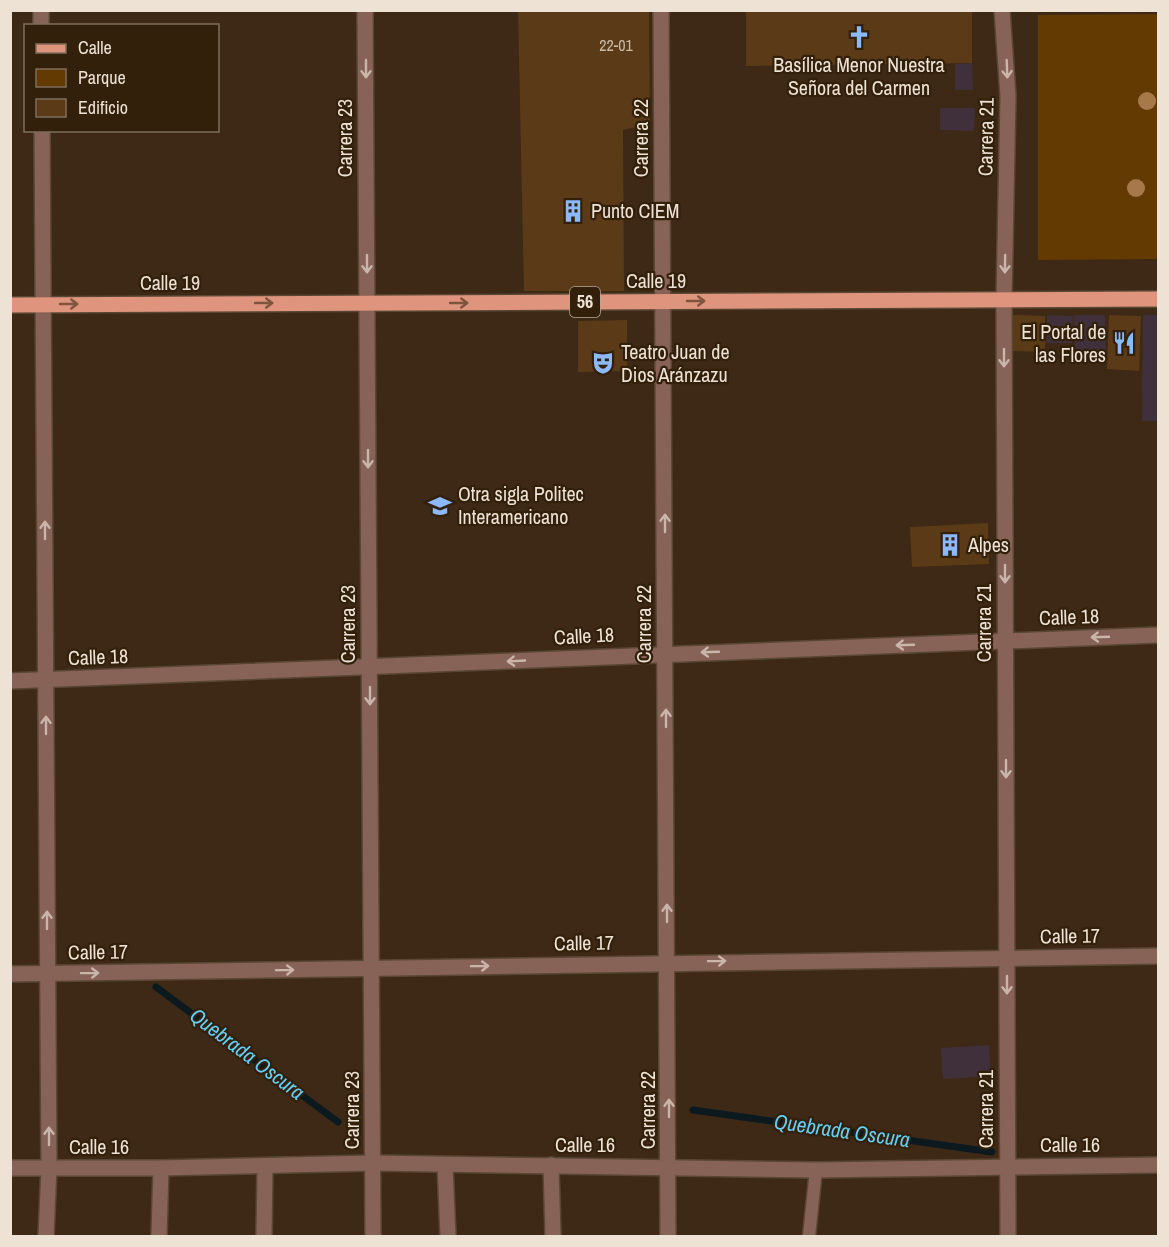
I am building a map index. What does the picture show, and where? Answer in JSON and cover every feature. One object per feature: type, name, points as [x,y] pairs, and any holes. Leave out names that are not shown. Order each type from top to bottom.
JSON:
[{"type":"main road","name":"Calle 19","points":[[10,305],[1158,299]]},
{"type":"street","name":"Carrera 23","points":[[365,10],[374,1236]]},
{"type":"street","name":"Carrera 22","points":[[661,10],[668,1236]]},
{"type":"street","name":"Carrera 21","points":[[1002,10],[1008,96],[1004,300],[1008,1236]]},
{"type":"street","points":[[42,132],[49,1168],[46,1236]]},
{"type":"street","name":"Calle 18","points":[[10,681],[1158,634]]},
{"type":"street","name":"Calle 17","points":[[10,974],[1158,956]]},
{"type":"street","name":"Calle 16","points":[[10,1168],[161,1168],[373,1163],[445,1166],[669,1166],[816,1170],[1158,1165]]},
{"type":"street","points":[[551,1165],[553,1236]]},
{"type":"street","points":[[264,1236],[265,1166]]},
{"type":"street","points":[[445,1166],[448,1236]]},
{"type":"street","points":[[159,1236],[161,1168]]},
{"type":"lane","points":[[809,1236],[816,1170]]},
{"type":"shaded area","points":[[972,63],[973,90],[955,90],[955,64]]},
{"type":"shaded area","points":[[940,108],[975,108],[974,131],[940,130]]},
{"type":"shaded area","points":[[1047,315],[1073,316],[1072,343],[1047,343]]},
{"type":"shaded area","points":[[1074,315],[1105,315],[1106,361],[1075,361]]},
{"type":"shaded area","points":[[1143,315],[1158,315],[1158,421],[1142,421]]},
{"type":"shaded area","points":[[989,1045],[991,1076],[943,1079],[941,1048]]},
{"type":"green space","points":[[1158,14],[1158,259],[1038,260],[1038,15]]},
{"type":"building","name":"Punto CIEM","points":[[518,10],[649,10],[650,124],[623,130],[624,291],[524,291]]},
{"type":"building","name":"Basílica Menor Nuestra Señora del Carmen","points":[[746,10],[972,10],[972,63],[746,66]]},
{"type":"building","points":[[1013,315],[1045,316],[1045,352],[1012,351]]},
{"type":"building","name":"El Portal de las Flores","points":[[1109,315],[1141,316],[1139,371],[1107,369]]},
{"type":"building","points":[[627,320],[627,371],[578,372],[578,321]]},
{"type":"building","name":"Alpes","points":[[988,523],[989,564],[912,567],[910,527]]},
{"type":"waterway","name":"Quebrada Oscura","points":[[156,987],[338,1122]]},
{"type":"waterway","name":"Quebrada Oscura","points":[[693,1110],[992,1152]]},
{"type":"place","name":"Basílica Menor Nuestra Señora del Carmen","points":[[859,37]]},
{"type":"place","name":"Punto CIEM","points":[[573,211]]},
{"type":"place","name":"El Portal de las Flores","points":[[1124,343]]},
{"type":"place","name":"Teatro Juan de Dios Aránzazu","points":[[603,363]]},
{"type":"place","name":"Otra sigla Politec Interamericano","points":[[440,506]]},
{"type":"place","name":"Alpes","points":[[950,545]]}]
